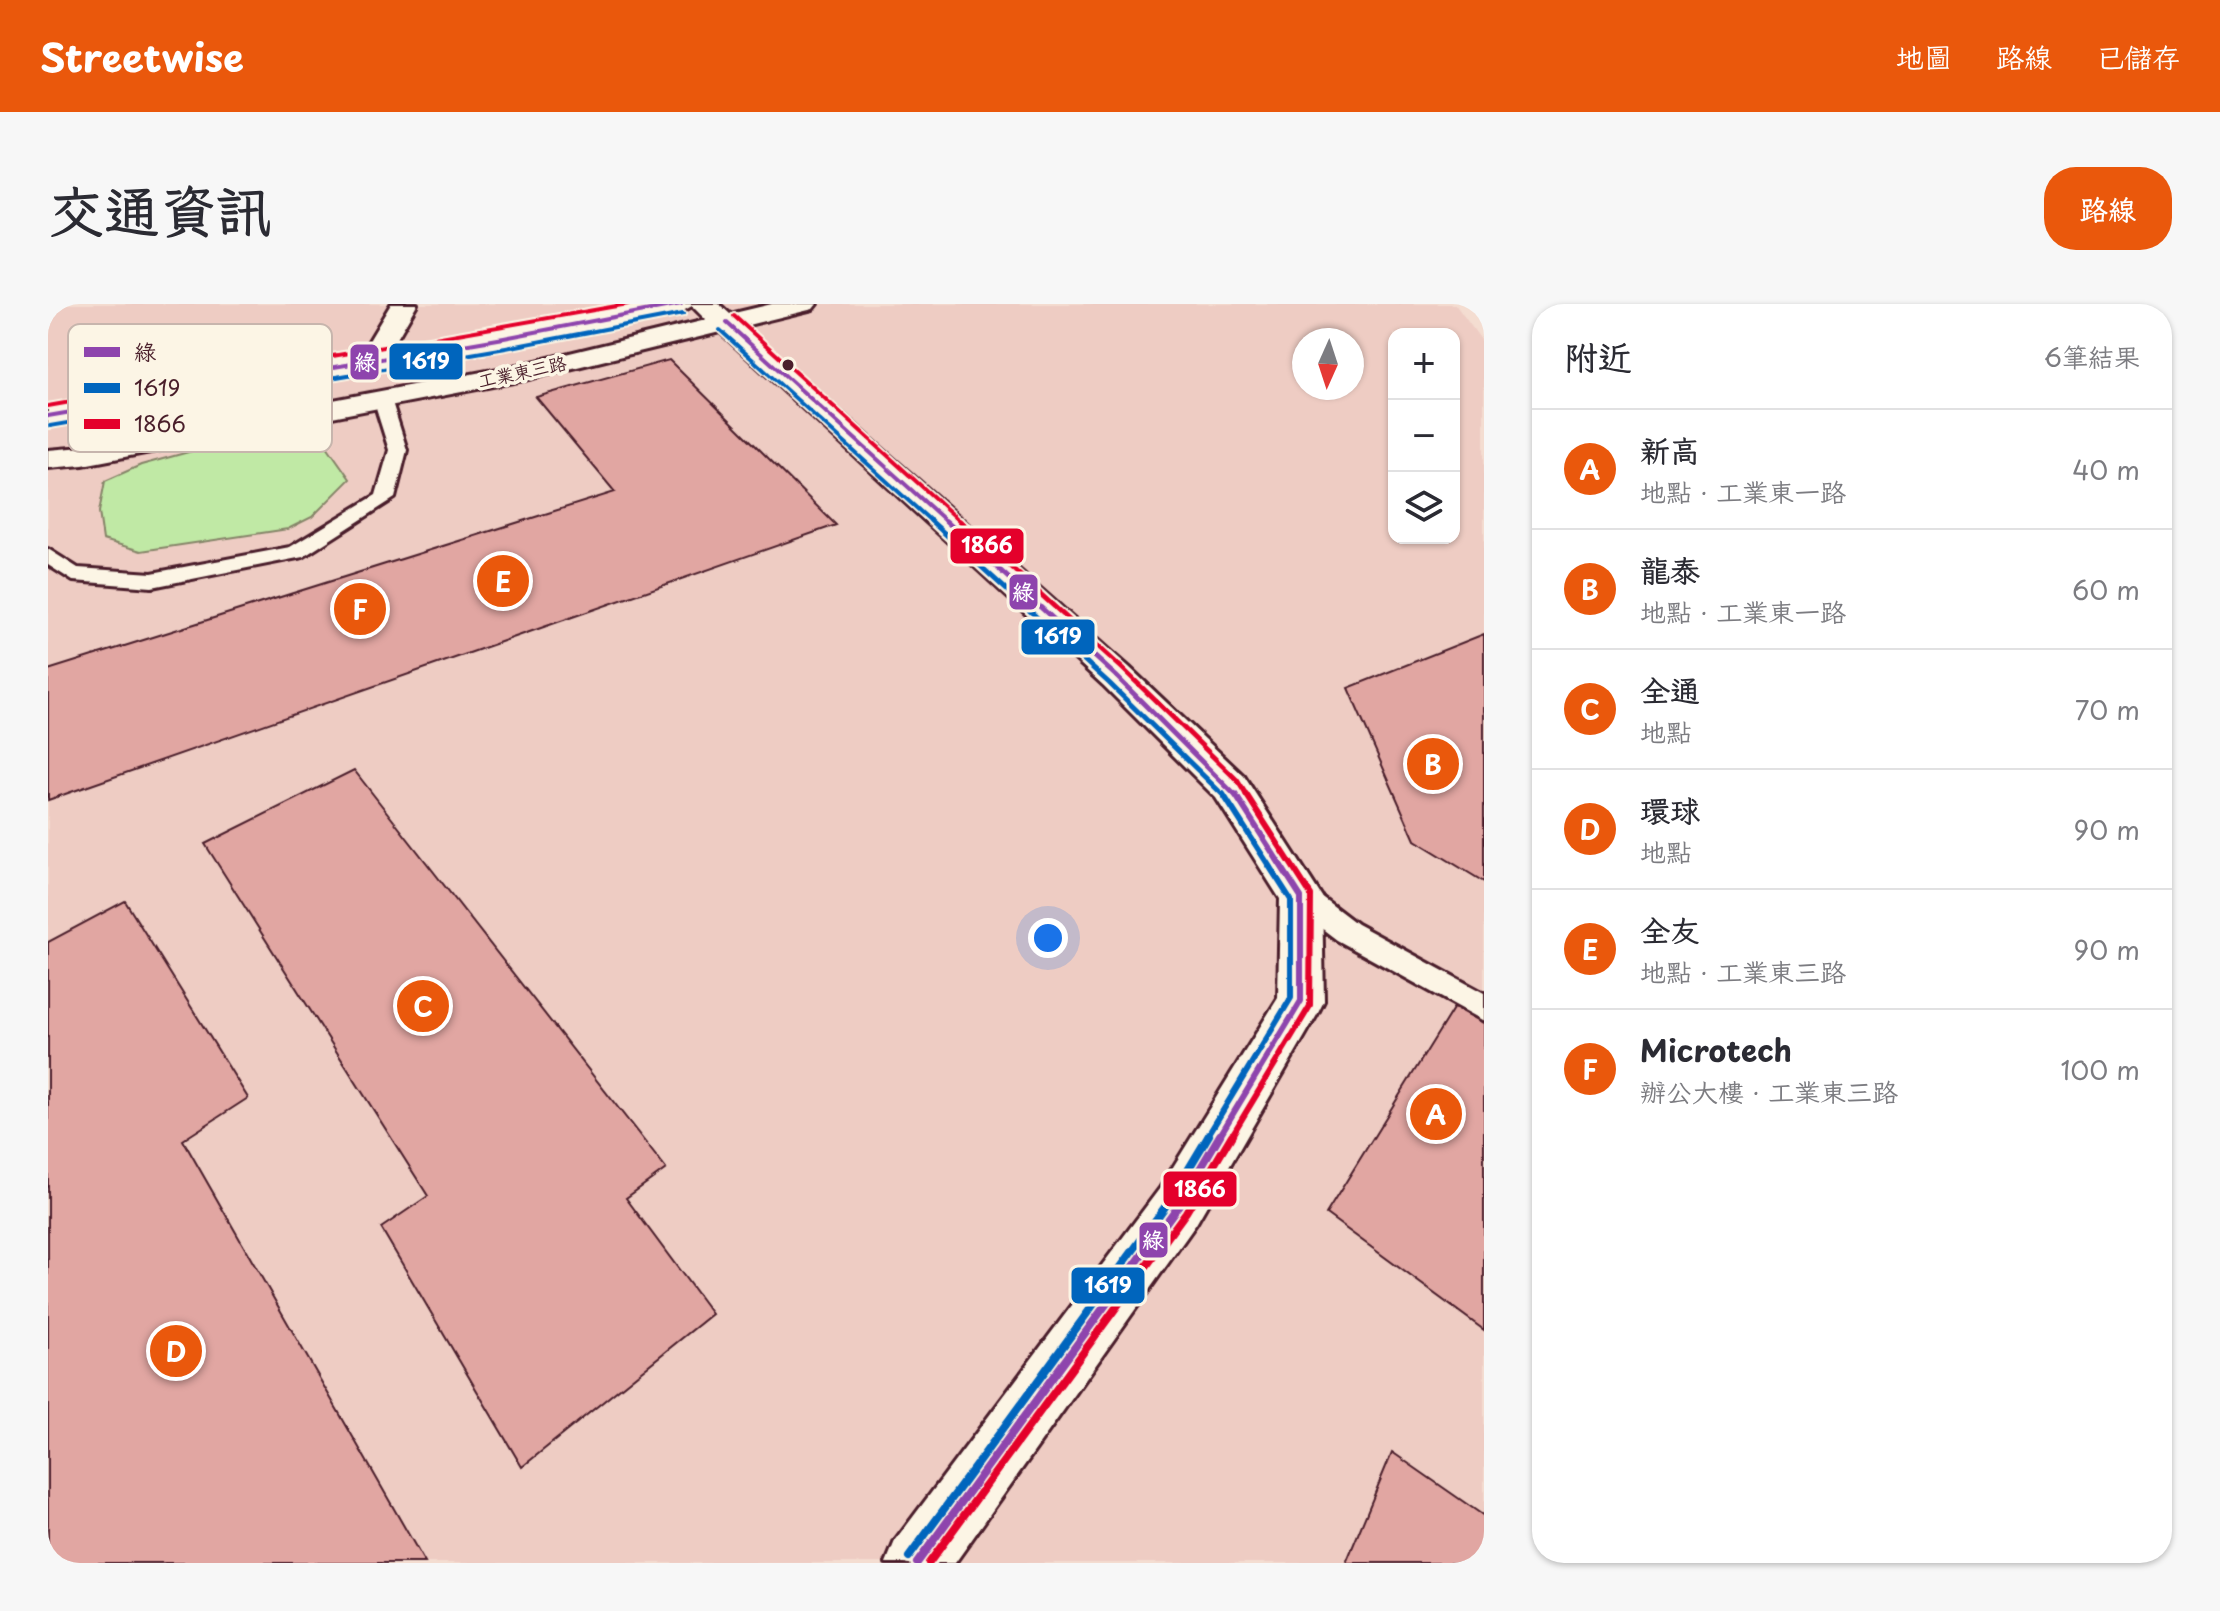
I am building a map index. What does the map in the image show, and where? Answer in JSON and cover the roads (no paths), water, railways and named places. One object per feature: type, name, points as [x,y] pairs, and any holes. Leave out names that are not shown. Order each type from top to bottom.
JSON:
[{"type":"street","points":[[371,361],[404,304]]},
{"type":"street","name":"工業東三路","points":[[332,368],[681,304]]},
{"type":"street","name":"工業東三路","points":[[332,409],[524,372],[716,314],[804,304]]},
{"type":"street","points":[[716,314],[1116,676],[1230,787],[1301,897],[1301,1001],[1178,1206],[917,1563]]},
{"type":"street","name":"工業東三路","points":[[48,416],[68,413]]},
{"type":"street","name":"工業東三路","points":[[48,459],[104,452]]},
{"type":"lane","points":[[48,555],[73,574],[152,580],[296,552],[385,498],[398,450],[382,399]]},
{"type":"lane","points":[[1301,897],[1347,932],[1484,1008]]},
{"type":"place","name":"全友","points":[[503,581]]},
{"type":"place","name":"Microtech","points":[[360,609]]},
{"type":"place","name":"龍泰","points":[[1433,764]]},
{"type":"place","name":"全通","points":[[423,1006]]},
{"type":"place","name":"新高","points":[[1436,1114]]},
{"type":"place","name":"環球","points":[[176,1351]]}]
